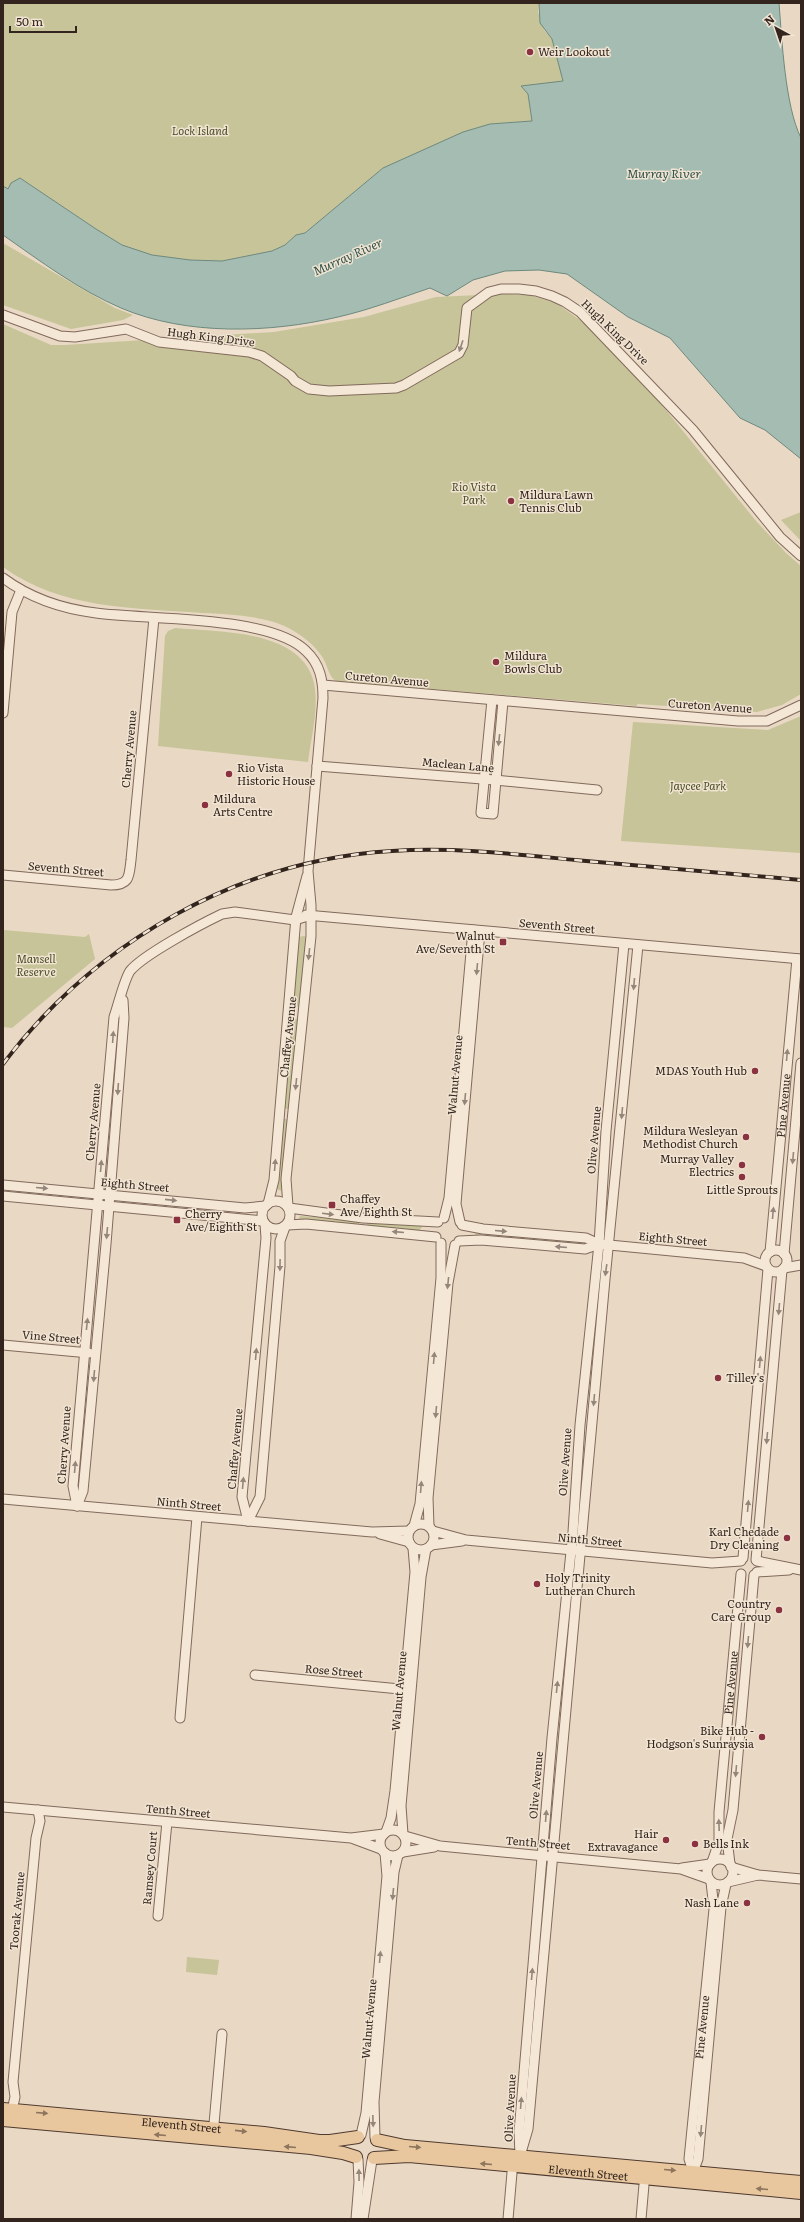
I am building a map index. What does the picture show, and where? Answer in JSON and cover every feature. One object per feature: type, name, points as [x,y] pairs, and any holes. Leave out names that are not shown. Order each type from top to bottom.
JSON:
[{"type":"main road","name":"Eleventh Street","points":[[7,2114],[213,2134],[330,2141],[359,2136]]},
{"type":"main road","name":"Eleventh Street","points":[[213,2134],[329,2150],[357,2158]]},
{"type":"main road","points":[[368,2135],[376,2139],[379,2148],[373,2159],[365,2161],[357,2158],[353,2153],[353,2144],[359,2136],[368,2135]]},
{"type":"main road","name":"Eleventh Street","points":[[376,2139],[404,2146],[515,2160],[693,2178],[801,2193]]},
{"type":"main road","name":"Eleventh Street","points":[[373,2159],[409,2156],[515,2160]]},
{"type":"main road","name":"Eleventh Street","points":[[693,2178],[801,2182]]},
{"type":"street","name":"Hugh King Drive","points":[[3,315],[60,336],[75,337],[126,329],[159,342],[184,346],[249,352],[262,356],[291,376],[295,381],[309,389],[329,391],[344,389],[396,388],[454,357],[463,345],[467,308],[489,292],[501,289],[536,291],[566,302],[580,312],[693,430],[780,537],[801,556]]},
{"type":"street","name":"Hugh King Drive","points":[[780,537],[801,551]]},
{"type":"street","points":[[3,578],[21,590],[49,602],[71,609],[96,613],[246,626],[286,638],[297,644],[312,657],[321,674],[323,685]]},
{"type":"street","points":[[3,713],[12,612],[21,590]]},
{"type":"street","name":"Cherry Avenue","points":[[126,882],[129,874],[132,852],[154,618]]},
{"type":"street","name":"Cureton Avenue","points":[[323,685],[738,721],[767,721],[801,705]]},
{"type":"street","name":"Chaffey Avenue","points":[[288,1207],[286,1179],[311,915],[308,871],[323,685]]},
{"type":"street","points":[[492,700],[481,813],[493,814],[503,701]]},
{"type":"street","name":"Maclean Lane","points":[[317,766],[484,779],[597,790]]},
{"type":"street","name":"Chaffey Avenue","points":[[267,1205],[274,1180],[296,917],[308,871]]},
{"type":"street","name":"Seventh Street","points":[[3,875],[111,885],[121,885],[126,882]]},
{"type":"street","name":"Cherry Avenue","points":[[77,1506],[73,1486],[114,1017],[128,975],[135,967],[214,918],[229,912],[296,917]]},
{"type":"street","points":[[296,917],[311,915]]},
{"type":"street","name":"Seventh Street","points":[[311,915],[799,959]]},
{"type":"street","name":"Walnut Avenue","points":[[441,1220],[449,1198],[477,930]]},
{"type":"street","name":"Walnut Avenue","points":[[461,1224],[456,1204],[456,1192],[477,930]]},
{"type":"street","name":"Olive Avenue","points":[[515,2160],[519,2132],[542,1856],[571,1550],[580,1425],[599,1244],[606,1131],[624,944]]},
{"type":"street","name":"Olive Avenue","points":[[515,2160],[528,2129],[638,945]]},
{"type":"street","name":"Pine Avenue","points":[[769,1253],[799,959]]},
{"type":"street","name":"Cherry Avenue","points":[[77,1506],[83,1491],[109,1206],[124,1018],[122,994]]},
{"type":"street","points":[[288,1012],[302,1013]]},
{"type":"street","name":"Pine Avenue","points":[[785,1255],[785,1238],[801,1063]]},
{"type":"street","points":[[279,1114],[292,1115]]},
{"type":"street","name":"Eighth Street","points":[[3,1185],[245,1208],[267,1205]]},
{"type":"street","name":"Eighth Street","points":[[3,1196],[264,1223]]},
{"type":"street","points":[[441,1220],[435,1229],[439,1240],[441,1278],[420,1496],[412,1528],[411,1545],[419,1550],[429,1547],[434,1538],[431,1529],[428,1498],[448,1283],[457,1243],[463,1234],[461,1224],[453,1217],[441,1220],[363,1218],[288,1207],[280,1202],[267,1205],[262,1213],[264,1223],[272,1229],[306,1224],[439,1240],[457,1243]]},
{"type":"street","points":[[248,1521],[260,1497],[276,1319],[280,1266],[279,1246],[291,1217],[288,1207]]},
{"type":"street","name":"Chaffey Avenue","points":[[248,1521],[242,1497],[266,1238],[264,1223]]},
{"type":"street","name":"Eighth Street","points":[[461,1224],[483,1229],[586,1238],[599,1244],[744,1258],[767,1267]]},
{"type":"street","points":[[771,1237],[785,1238]]},
{"type":"street","name":"Eighth Street","points":[[457,1243],[481,1240],[585,1249],[599,1244]]},
{"type":"street","points":[[800,1570],[747,1576],[740,1572],[751,1475],[767,1267],[765,1259],[769,1253],[779,1250],[785,1255],[801,1261]]},
{"type":"street","name":"Eighth Street","points":[[744,1258],[769,1253]]},
{"type":"street","points":[[755,1574],[758,1567],[756,1560],[763,1476],[783,1269],[787,1262],[785,1255]]},
{"type":"street","points":[[767,1267],[776,1272],[801,1265]]},
{"type":"street","points":[[259,1317],[276,1319]]},
{"type":"street","name":"Vine Street","points":[[3,1345],[96,1353]]},
{"type":"street","points":[[249,1422],[266,1423]]},
{"type":"street","points":[[751,1475],[763,1476]]},
{"type":"street","name":"Ninth Street","points":[[3,1499],[372,1532],[412,1528]]},
{"type":"street","points":[[180,1718],[197,1517]]},
{"type":"street","points":[[412,1528],[422,1524],[431,1529]]},
{"type":"street","name":"Ninth Street","points":[[431,1529],[466,1540],[712,1563],[742,1560]]},
{"type":"street","name":"Ninth Street","points":[[372,1532],[411,1545]]},
{"type":"street","name":"Ninth Street","points":[[429,1547],[466,1540]]},
{"type":"street","name":"Walnut Avenue","points":[[404,1835],[401,1806],[415,1572],[411,1545]]},
{"type":"street","name":"Walnut Avenue","points":[[385,1833],[393,1804],[421,1577],[429,1547]]},
{"type":"street","points":[[742,1560],[748,1557],[800,1570]]},
{"type":"street","name":"Ninth Street","points":[[712,1563],[740,1572]]},
{"type":"street","name":"Pine Avenue","points":[[711,1863],[720,1836],[719,1812],[740,1572]]},
{"type":"street","name":"Pine Avenue","points":[[731,1865],[728,1839],[733,1810],[755,1574]]},
{"type":"street","name":"Rose Street","points":[[255,1675],[407,1689]]},
{"type":"street","points":[[730,1686],[744,1687]]},
{"type":"street","name":"Tenth Street","points":[[3,1807],[351,1838],[385,1833]]},
{"type":"street","name":"Toorak Avenue","points":[[7,2114],[13,2082],[36,1838],[40,1821],[38,1810]]},
{"type":"street","name":"Ramsey Court","points":[[158,1916],[167,1822]]},
{"type":"street","points":[[397,1830],[404,1835],[406,1844],[400,1854],[391,1856],[383,1851],[380,1841],[385,1833],[397,1830]]},
{"type":"street","name":"Tenth Street","points":[[404,1835],[440,1846],[542,1856],[681,1868],[711,1863]]},
{"type":"street","name":"Tenth Street","points":[[351,1838],[383,1851]]},
{"type":"street","name":"Tenth Street","points":[[400,1854],[440,1846]]},
{"type":"street","name":"Walnut Avenue","points":[[359,2136],[366,2113],[386,1882],[383,1851]]},
{"type":"street","name":"Walnut Avenue","points":[[376,2139],[374,2102],[394,1872],[400,1854]]},
{"type":"street","points":[[758,1876],[719,1860],[711,1863],[707,1872],[710,1880],[718,1885],[758,1876],[801,1879]]},
{"type":"street","points":[[727,1883],[733,1875],[731,1865]]},
{"type":"street","name":"Tenth Street","points":[[681,1868],[710,1880]]},
{"type":"street","name":"Pine Avenue","points":[[693,2178],[689,2159],[714,1909],[710,1880]]},
{"type":"street","name":"Pine Avenue","points":[[693,2178],[698,2159],[721,1907],[727,1883]]},
{"type":"street","points":[[213,2134],[222,2034]]},
{"type":"street","points":[[356,2219],[359,2182],[357,2158]]},
{"type":"street","points":[[363,2219],[373,2159]]},
{"type":"street","points":[[508,2219],[515,2160]]},
{"type":"street","points":[[641,2219],[645,2173]]},
{"type":"green space","name":"Lock Island","points":[[3,3],[539,3],[538,12],[544,30],[552,39],[563,81],[522,87],[528,94],[532,121],[490,124],[383,168],[305,233],[296,235],[285,245],[272,251],[222,261],[190,260],[152,255],[122,245],[20,178],[8,189],[3,186]]},
{"type":"green space","points":[[3,243],[115,308],[133,315],[123,320],[71,329],[3,305]]},
{"type":"green space","name":"Rio Vista Park","points":[[501,294],[529,295],[556,303],[587,325],[657,399],[756,521],[786,553],[801,566],[801,694],[782,705],[757,712],[637,704],[637,706],[336,681],[330,674],[320,654],[309,642],[289,628],[274,622],[238,615],[150,610],[98,604],[73,599],[25,581],[3,567],[3,324],[51,345],[65,345],[274,332],[364,317],[436,297]]},
{"type":"green space","points":[[801,512],[801,541],[781,520]]},
{"type":"green space","points":[[175,628],[237,633],[279,644],[296,655],[309,669],[315,689],[316,707],[308,762],[158,746],[165,636],[168,631]]},
{"type":"green space","name":"Jaycee Park","points":[[801,716],[801,853],[621,841],[633,722],[768,730]]},
{"type":"green space","name":"Mansell Reserve","points":[[3,930],[85,937],[89,934],[95,959],[12,1028],[3,1027]]},
{"type":"green space","points":[[298,937],[306,937],[299,1006],[293,1007]]},
{"type":"green space","points":[[292,1018],[298,1019],[288,1109],[284,1108]]},
{"type":"green space","points":[[283,1119],[288,1119],[281,1191],[277,1189]]},
{"type":"green space","points":[[300,1216],[359,1221],[359,1225],[298,1220]]},
{"type":"green space","points":[[367,1222],[422,1225],[422,1227],[419,1231],[367,1226]]},
{"type":"green space","points":[[475,1233],[582,1241],[581,1246],[476,1237]]},
{"type":"green space","points":[[187,1957],[219,1960],[217,1975],[186,1972]]},
{"type":"water","name":"Murray River","points":[[539,3],[779,3],[783,54],[788,91],[791,109],[801,138],[801,459],[765,430],[740,418],[670,338],[628,317],[567,274],[539,270],[505,271],[473,280],[447,296],[430,288],[384,304],[338,317],[285,326],[257,329],[229,329],[173,323],[146,317],[121,308],[90,293],[3,235],[3,186],[8,189],[11,183],[20,178],[122,245],[152,255],[190,260],[222,261],[272,251],[285,245],[296,235],[305,233],[383,168],[463,132],[490,124],[532,121],[528,94],[521,86],[563,81],[552,39],[540,23]]},
{"type":"railway","points":[[3,1064],[40,1020],[81,981],[126,945],[175,915],[226,890],[280,871],[335,858],[392,851],[415,850],[507,853],[801,880]]},
{"type":"place","name":"Weir Lookout","points":[[530,52]]},
{"type":"place","name":"Mildura Lawn Tennis Club","points":[[511,501]]},
{"type":"place","name":"Mildura Bowls Club","points":[[496,662]]},
{"type":"place","name":"Rio Vista Historic House","points":[[229,774]]},
{"type":"place","name":"Mildura Arts Centre","points":[[205,805]]},
{"type":"place","name":"Walnut Ave/Seventh St","points":[[503,942]]},
{"type":"place","name":"MDAS Youth Hub","points":[[755,1071]]},
{"type":"place","name":"Mildura Wesleyan Methodist Church","points":[[746,1137]]},
{"type":"place","name":"Murray Valley Electrics","points":[[742,1165]]},
{"type":"place","name":"Little Sprouts","points":[[742,1177]]},
{"type":"place","name":"Chaffey Ave/Eighth St","points":[[332,1205]]},
{"type":"place","name":"Cherry Ave/Eighth St","points":[[177,1220]]},
{"type":"place","name":"Tilley's","points":[[718,1378]]},
{"type":"place","name":"Karl Chedade Dry Cleaning","points":[[787,1538]]},
{"type":"place","name":"Holy Trinity Lutheran Church","points":[[537,1584]]},
{"type":"place","name":"Country Care Group","points":[[779,1610]]},
{"type":"place","name":"Bike Hub - Hodgson's Sunraysia","points":[[762,1737]]},
{"type":"place","name":"Hair Extravagance","points":[[666,1840]]},
{"type":"place","name":"Bells Ink","points":[[695,1844]]},
{"type":"place","name":"Nash Lane","points":[[747,1903]]}]
